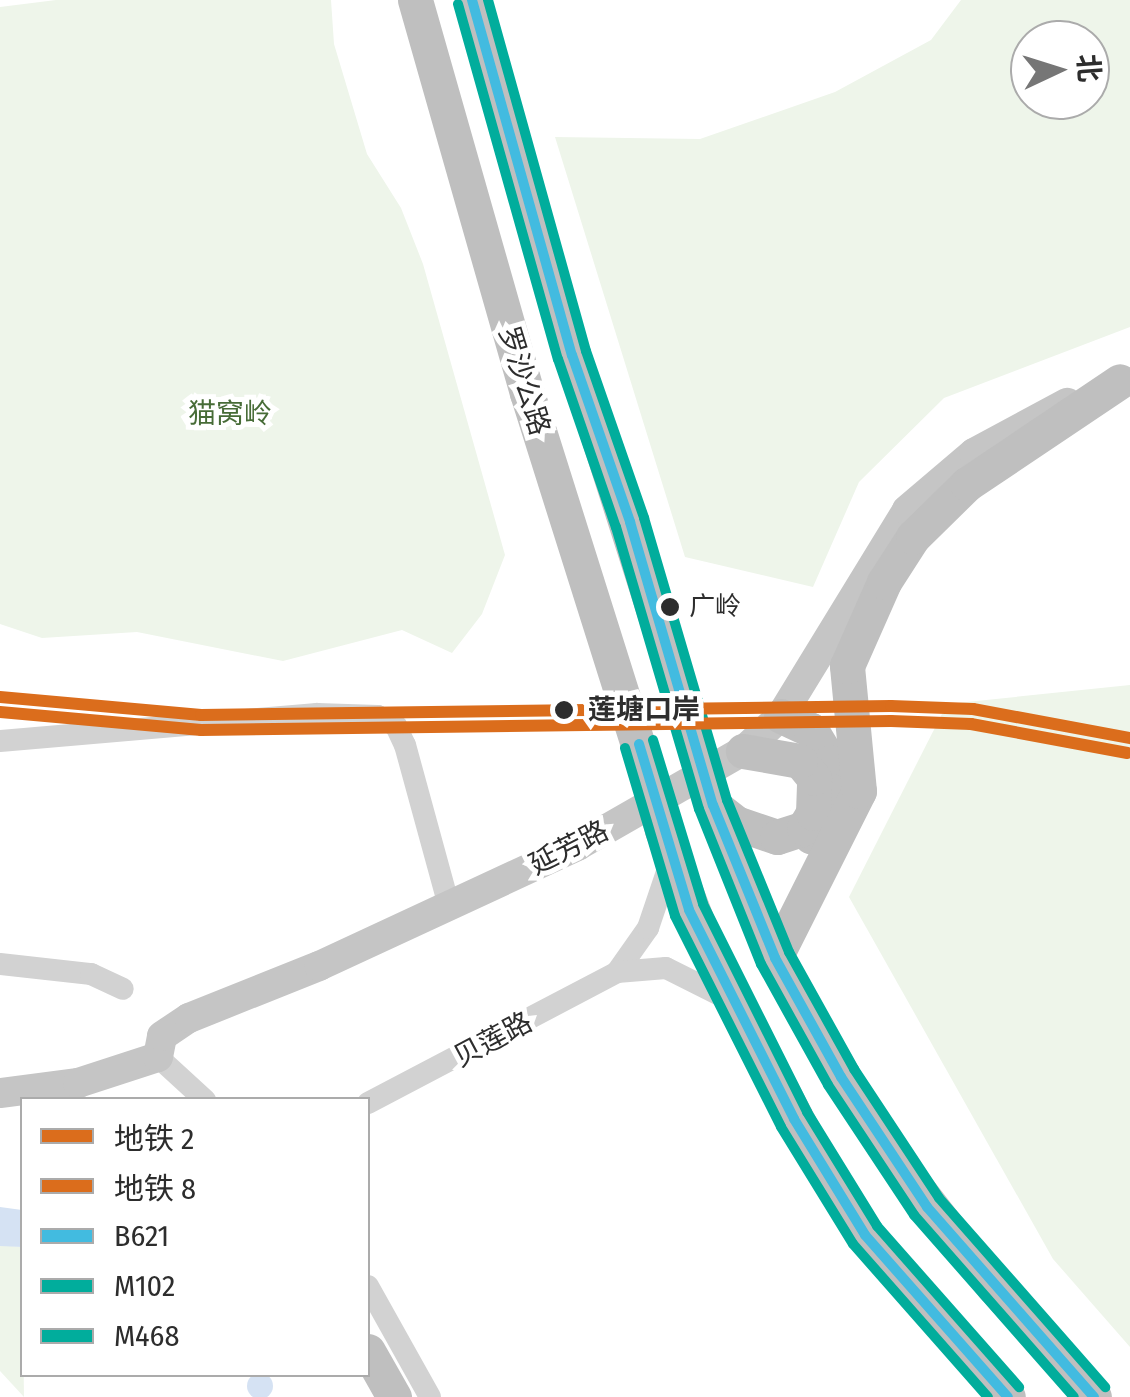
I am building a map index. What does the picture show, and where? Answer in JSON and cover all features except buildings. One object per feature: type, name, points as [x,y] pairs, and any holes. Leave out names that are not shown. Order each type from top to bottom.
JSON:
[{"type":"highway","name":"罗沙公路","points":[[414,0],[527,393],[666,844]]},
{"type":"highway","name":"罗沙公路","points":[[472,0],[540,250],[713,805]]},
{"type":"highway","points":[[775,958],[859,791],[847,666],[884,582],[913,538],[967,484],[1125,379]]},
{"type":"highway","points":[[775,958],[776,902],[826,810],[833,776],[811,730],[781,716]]},
{"type":"highway","points":[[713,805],[736,823],[777,837],[804,828],[813,813],[814,778],[800,761],[744,752]]},
{"type":"highway","points":[[713,805],[775,958],[840,1077],[927,1206],[1094,1397]]},
{"type":"highway","points":[[666,844],[732,1001],[865,1234],[1008,1397]]},
{"type":"highway","points":[[370,1355],[394,1397]]},
{"type":"main road","name":"延芳路","points":[[158,1057],[162,1036],[189,1018],[577,846],[744,752],[781,716],[877,551],[938,478],[1016,427],[1125,379]]},
{"type":"main road","points":[[0,1093],[78,1082],[158,1057]]},
{"type":"street","points":[[0,741],[316,714],[378,716],[396,726],[405,745],[449,906]]},
{"type":"street","name":"贝莲路","points":[[616,972],[648,928],[666,844]]},
{"type":"street","points":[[0,964],[91,974],[123,988]]},
{"type":"street","name":"贝莲路","points":[[370,1102],[616,972],[666,968],[732,1001]]},
{"type":"street","points":[[158,1057],[201,1097]]},
{"type":"street","points":[[370,1290],[430,1397]]},
{"type":"green space","name":"猫窝岭","points":[[56,0],[331,0],[334,44],[367,154],[401,208],[423,264],[505,555],[482,614],[452,653],[402,630],[283,661],[137,632],[42,638],[0,624],[0,7]]},
{"type":"green space","points":[[961,0],[1130,0],[1130,327],[944,398],[859,482],[813,587],[685,557],[555,137],[700,139],[835,92],[931,40]]},
{"type":"green space","points":[[1130,685],[1130,1347],[1053,1259],[849,897],[947,704]]},
{"type":"green space","points":[[0,1245],[20,1247],[20,1377],[24,1377],[24,1397],[0,1371]]},
{"type":"water","points":[[0,1207],[20,1210],[20,1247],[0,1246]]},
{"type":"water","points":[[251,1377],[269,1377],[272,1391],[265,1398],[255,1398],[248,1391]]},
{"type":"metro line","name":"2","points":[[0,697],[201,715],[891,706],[973,709],[1130,738]]},
{"type":"metro line","name":"8","points":[[0,712],[201,730],[891,721],[971,724],[1127,753]]},
{"type":"transit line","name":"B621","points":[[472,0],[572,355],[630,522],[713,805],[775,958],[841,1077],[927,1207],[1094,1397]]},
{"type":"transit line","name":"M468","points":[[488,0],[586,351],[644,518],[727,800],[789,952],[854,1069],[939,1198],[1105,1387]]},
{"type":"transit line","name":"M102","points":[[458,4],[558,359],[616,527],[699,809],[761,964],[828,1085],[914,1215],[1074,1397]]},
{"type":"transit line","name":"M468","points":[[653,740],[703,904],[807,1112],[877,1226],[1019,1387]]},
{"type":"transit line","name":"B621","points":[[639,744],[689,910],[794,1119],[865,1235],[1008,1397]]},
{"type":"transit line","name":"M102","points":[[625,748],[675,916],[781,1127],[853,1244],[988,1397]]},
{"type":"place","name":"广岭","points":[[670,607]]},
{"type":"place","name":"莲塘口岸","points":[[564,710]]}]
